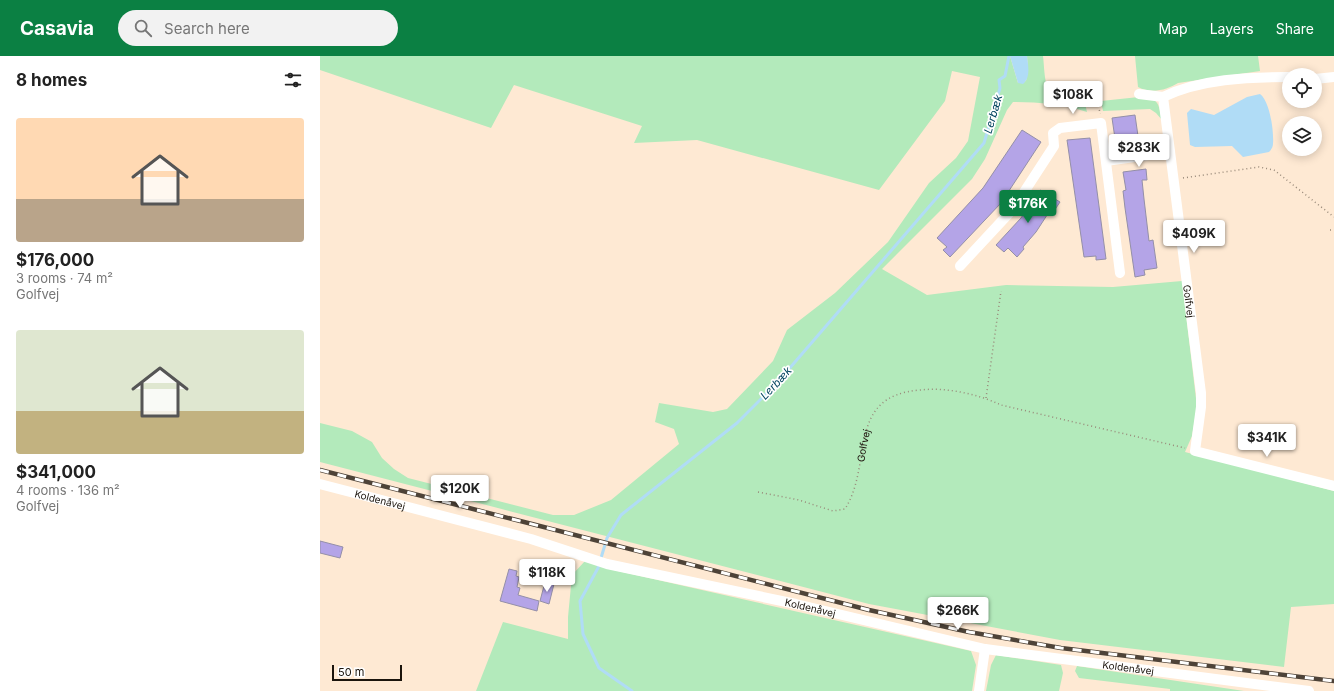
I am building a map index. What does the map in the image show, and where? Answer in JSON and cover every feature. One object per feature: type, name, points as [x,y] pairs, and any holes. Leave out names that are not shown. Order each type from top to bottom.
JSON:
[{"type":"street","points":[[1139,94],[1162,97],[1178,90],[1203,84],[1266,77],[1282,77]]},
{"type":"street","points":[[1322,78],[1334,77]]},
{"type":"street","name":"Golfvej","points":[[1162,97],[1201,393],[1201,407],[1195,451]]},
{"type":"street","points":[[960,266],[1013,209],[1054,146],[1053,133],[1060,128],[1101,123],[1120,273]]},
{"type":"street","points":[[1106,161],[1170,152]]},
{"type":"street","points":[[1195,451],[1334,486]]},
{"type":"street","name":"Koldenåvej","points":[[320,484],[531,539],[607,564],[796,604],[985,649],[1310,691]]},
{"type":"street","points":[[979,691],[985,649]]},
{"type":"path","points":[[1097,94],[1101,123]]},
{"type":"path","points":[[1173,180],[1259,167],[1268,168],[1274,170],[1334,217]]},
{"type":"path","points":[[986,398],[1001,291]]},
{"type":"path","name":"Golfvej","points":[[758,492],[799,500],[833,510],[845,509],[852,498],[863,442],[869,423],[877,408],[889,397],[902,392],[933,389],[986,398],[1000,405],[1195,451]]},
{"type":"green space","points":[[320,56],[1010,56],[1018,83],[1026,81],[1028,69],[1027,56],[1043,56],[1046,82],[1051,94],[1061,101],[1084,99],[1087,112],[1050,104],[1013,102],[1007,110],[985,159],[972,179],[882,269],[927,295],[1006,285],[1113,287],[1182,281],[1197,407],[1192,436],[1185,452],[1334,491],[1334,604],[1291,607],[1284,667],[1060,640],[869,604],[320,462],[320,423],[352,431],[372,442],[382,458],[394,469],[408,478],[553,515],[574,515],[611,500],[679,444],[674,429],[655,422],[659,403],[713,412],[727,409],[773,361],[787,330],[835,293],[888,242],[929,183],[956,158],[968,141],[980,77],[952,71],[945,101],[879,190],[697,140],[634,143],[642,126],[514,85],[491,128],[320,70]]},
{"type":"green space","points":[[1135,56],[1258,56],[1260,71],[1178,83],[1169,88],[1153,91],[1138,87]]},
{"type":"green space","points":[[1139,97],[1154,100],[1156,102],[1160,109],[1162,120],[1150,109],[1103,111],[1101,101]]},
{"type":"green space","points":[[585,561],[609,569],[971,651],[976,665],[972,691],[476,691],[503,622],[568,639],[568,617],[572,575]]},
{"type":"green space","points":[[996,655],[1061,665],[1063,673],[1059,691],[986,691],[991,665]]},
{"type":"green space","points":[[1077,666],[1244,691],[1170,691],[1170,689],[1079,678],[1075,671]]},
{"type":"water","points":[[1010,56],[1027,56],[1028,74],[1026,81],[1023,84],[1018,83]]},
{"type":"water","points":[[1260,94],[1269,110],[1272,125],[1273,145],[1269,152],[1243,157],[1232,146],[1195,147],[1190,145],[1187,113],[1191,109],[1214,115],[1247,97]]},
{"type":"building","points":[[1135,115],[1139,143],[1126,145],[1127,151],[1117,152],[1112,118]]},
{"type":"building","points":[[1022,130],[1041,142],[1001,203],[950,257],[943,250],[947,247],[937,238],[983,188]]},
{"type":"building","points":[[1090,138],[1106,259],[1096,260],[1096,256],[1084,257],[1067,140]]},
{"type":"building","points":[[1146,169],[1147,180],[1142,180],[1144,199],[1149,241],[1153,240],[1157,268],[1144,270],[1145,275],[1135,277],[1123,191],[1126,190],[1123,172]]},
{"type":"building","points":[[1040,190],[1060,202],[1054,211],[1051,209],[1017,257],[1008,248],[1004,252],[996,245],[1021,218]]},
{"type":"building","points":[[320,541],[343,547],[340,558],[320,553]]},
{"type":"building","points":[[509,569],[517,571],[516,576],[519,577],[517,587],[520,588],[518,595],[539,601],[537,611],[500,601]]},
{"type":"building","points":[[545,582],[554,584],[549,604],[540,601]]},
{"type":"waterway","name":"Lerbæk","points":[[632,691],[599,668],[583,634],[580,601],[598,568],[607,538],[621,515],[737,423],[776,384],[984,143],[1000,88],[999,80],[1005,76],[1009,56]]},
{"type":"railway","points":[[320,470],[869,610],[969,632],[1061,648],[1334,681]]}]
